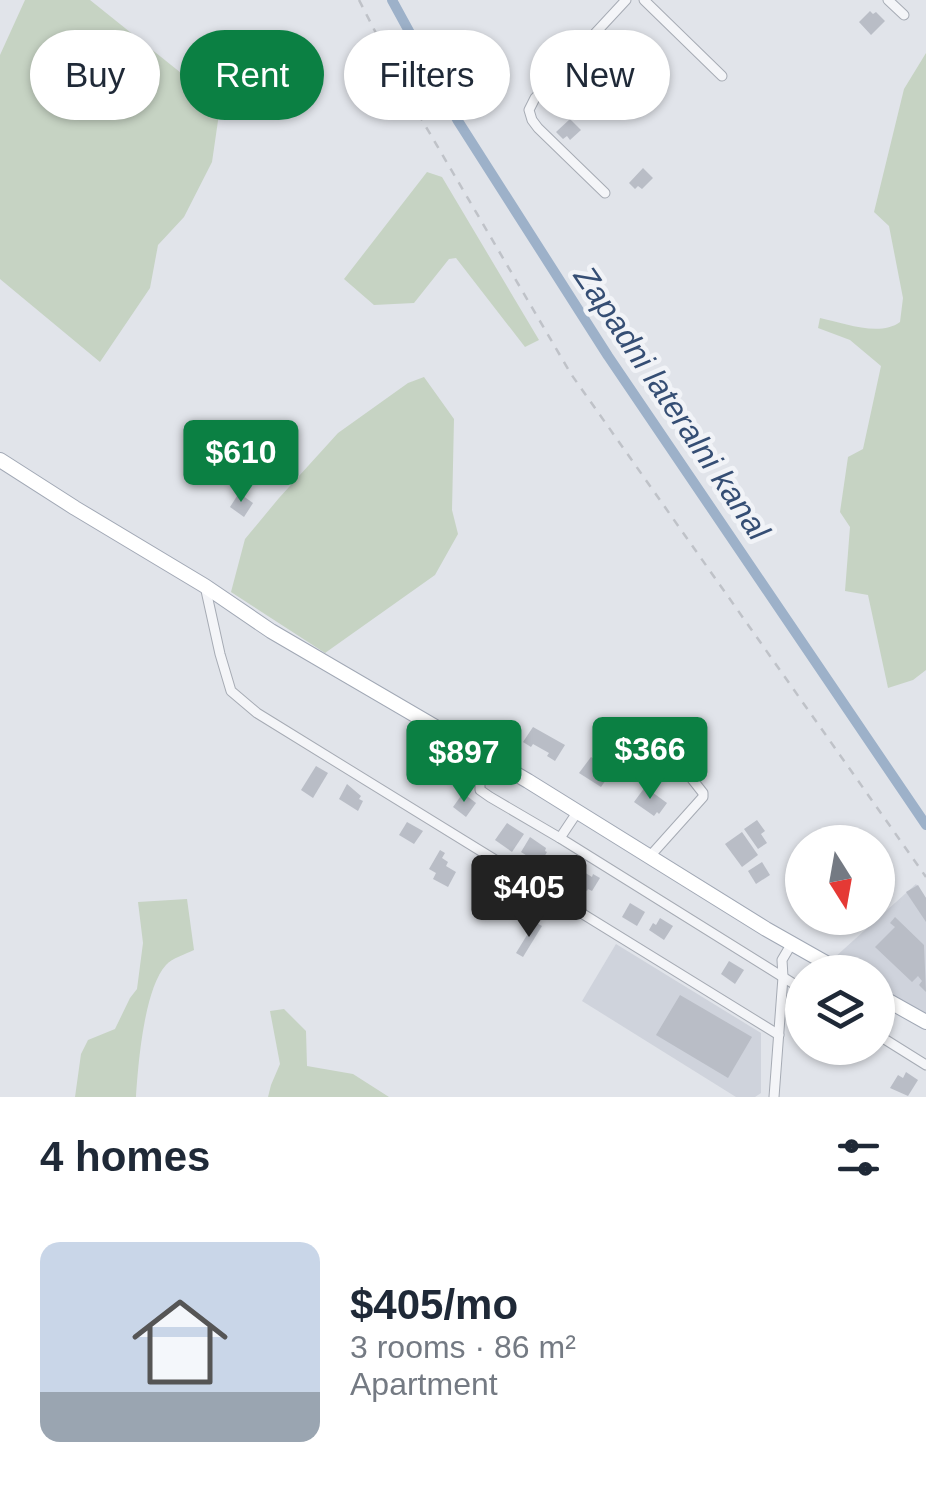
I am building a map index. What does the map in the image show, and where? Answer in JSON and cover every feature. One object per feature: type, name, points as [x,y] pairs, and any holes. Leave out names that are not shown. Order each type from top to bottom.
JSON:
[{"type":"main road","points":[[0,460],[271,631],[812,955]]},
{"type":"main road","points":[[895,1005],[926,1022]]},
{"type":"street","points":[[605,193],[538,128],[529,110],[626,0]]},
{"type":"street","points":[[644,0],[722,76]]},
{"type":"street","points":[[888,0],[904,15]]},
{"type":"street","points":[[205,586],[232,691],[257,713],[779,1035]]},
{"type":"street","points":[[650,856],[703,797],[659,737]]},
{"type":"street","points":[[494,762],[480,781],[480,790],[783,977]]},
{"type":"street","points":[[560,838],[578,812]]},
{"type":"street","points":[[774,1097],[782,960],[792,944]]},
{"type":"street","points":[[895,1046],[926,1065]]},
{"type":"path","points":[[359,0],[412,103],[571,374],[926,877]]},
{"type":"shaded area","points":[[916,884],[926,898],[926,1016],[895,997],[895,955],[837,955],[859,935],[895,935],[895,903]]},
{"type":"shaded area","points":[[616,944],[761,1033],[761,1093],[755,1097],[736,1097],[582,1001]]},
{"type":"green space","points":[[25,0],[90,0],[127,30],[30,30],[30,120],[160,120],[160,56],[180,72],[180,120],[218,120],[212,162],[184,217],[158,245],[150,288],[100,362],[0,279],[0,55]]},
{"type":"green space","points":[[926,53],[926,670],[913,680],[888,688],[868,595],[845,591],[850,527],[840,512],[848,457],[863,449],[881,366],[850,340],[818,328],[820,318],[872,329],[900,322],[903,298],[889,226],[874,212],[904,89]]},
{"type":"green space","points":[[427,172],[442,177],[539,340],[525,347],[456,258],[449,259],[414,303],[374,305],[344,279]]},
{"type":"green space","points":[[424,377],[454,419],[452,510],[458,534],[435,575],[325,653],[231,592],[245,539],[338,433],[408,383]]},
{"type":"green space","points":[[187,899],[194,950],[166,965],[152,991],[136,1097],[75,1097],[81,1054],[88,1040],[115,1029],[137,989],[143,943],[138,902]]},
{"type":"green space","points":[[284,1009],[306,1031],[307,1066],[353,1074],[389,1097],[268,1097],[280,1064],[270,1011]]},
{"type":"building","points":[[870,11],[885,21],[871,35],[859,22]]},
{"type":"building","points":[[569,120],[581,130],[570,140],[556,132]]},
{"type":"building","points":[[643,168],[653,178],[642,189],[635,189],[629,183]]},
{"type":"building","points":[[239,493],[253,503],[244,517],[230,507]]},
{"type":"building","points":[[533,727],[565,745],[555,761],[547,756],[549,753],[523,742]]},
{"type":"building","points":[[693,737],[701,750],[685,760],[677,747]]},
{"type":"building","points":[[591,757],[612,771],[601,787],[579,773]]},
{"type":"building","points":[[316,766],[328,773],[313,798],[301,790]]},
{"type":"building","points":[[347,784],[361,796],[358,811],[339,799]]},
{"type":"building","points":[[645,787],[667,803],[659,814],[654,816],[634,802]]},
{"type":"building","points":[[463,793],[476,803],[466,817],[453,807]]},
{"type":"building","points":[[757,820],[767,843],[758,849],[744,829]]},
{"type":"building","points":[[407,822],[423,831],[414,844],[399,835]]},
{"type":"building","points":[[507,823],[524,834],[512,852],[495,840]]},
{"type":"building","points":[[742,832],[758,855],[742,867],[725,844]]},
{"type":"building","points":[[530,837],[546,848],[540,864],[521,852]]},
{"type":"building","points":[[440,850],[445,853],[442,858],[448,862],[446,866],[456,872],[448,887],[433,879],[436,873],[429,869]]},
{"type":"building","points":[[762,862],[770,875],[756,884],[748,871]]},
{"type":"building","points":[[579,869],[600,878],[592,891],[572,882]]},
{"type":"building","points":[[490,873],[503,881],[499,887],[506,891],[497,905],[478,894]]},
{"type":"building","points":[[918,885],[926,898],[926,922],[906,892]]},
{"type":"building","points":[[528,897],[544,907],[537,919],[521,909]]},
{"type":"building","points":[[630,903],[645,912],[637,926],[622,917]]},
{"type":"building","points":[[895,917],[924,945],[926,992],[919,985],[922,981],[918,976],[912,982],[895,966],[895,955],[883,955],[875,947],[887,935],[895,935]]},
{"type":"building","points":[[660,918],[673,926],[664,940],[649,930]]},
{"type":"building","points":[[535,922],[542,926],[523,957],[516,953]]},
{"type":"building","points":[[729,961],[744,970],[735,984],[721,974]]},
{"type":"building","points":[[680,995],[752,1037],[728,1078],[656,1035]]},
{"type":"building","points":[[906,1072],[918,1080],[908,1096],[890,1088],[898,1075],[903,1078]]},
{"type":"waterway","name":"Zapadni lateralni kanal","points":[[392,0],[458,121],[608,356],[926,825]]}]
